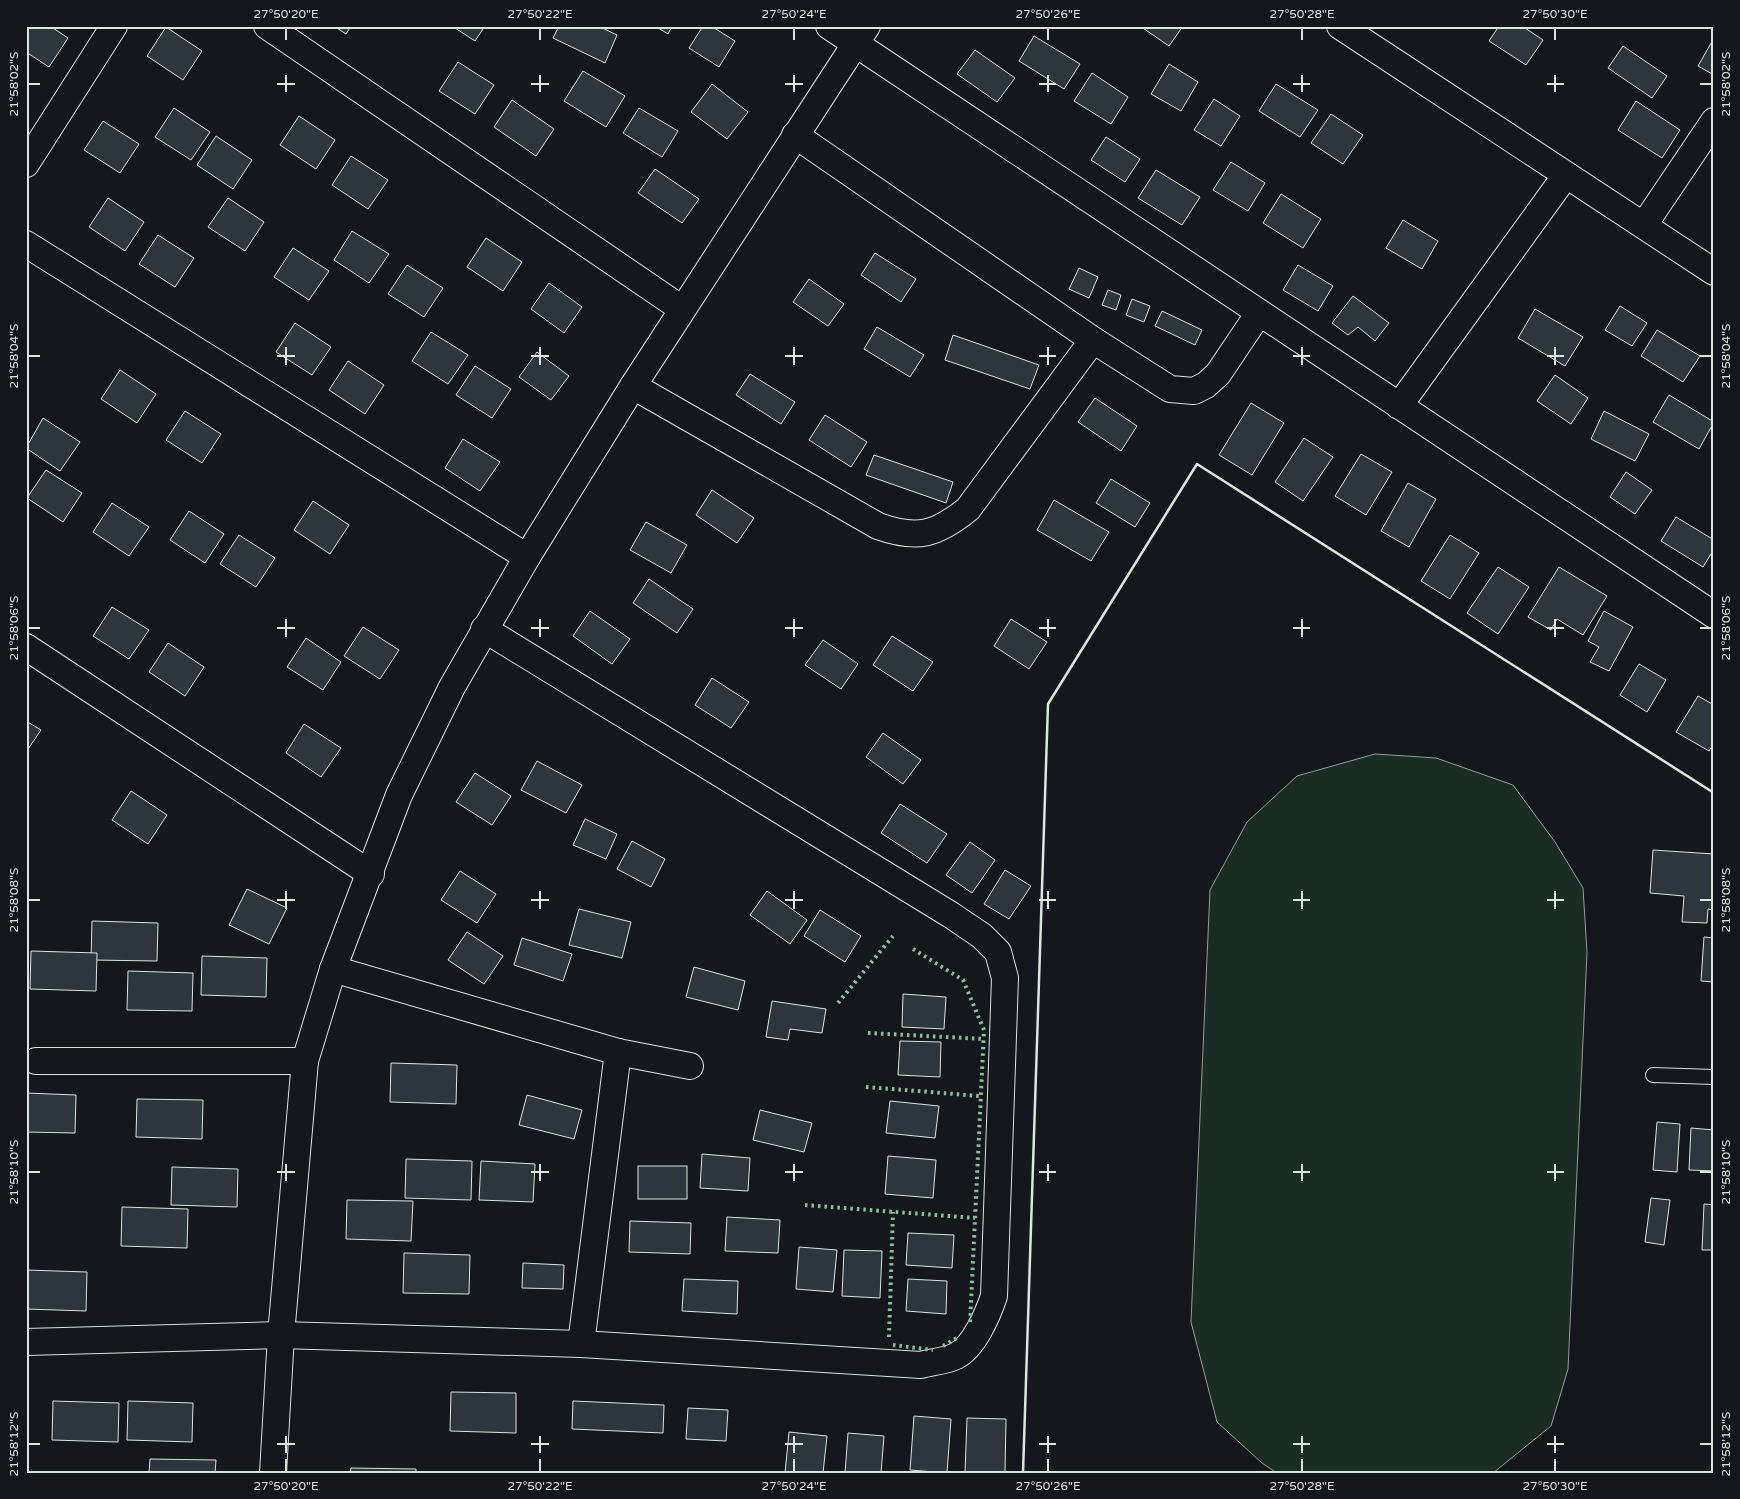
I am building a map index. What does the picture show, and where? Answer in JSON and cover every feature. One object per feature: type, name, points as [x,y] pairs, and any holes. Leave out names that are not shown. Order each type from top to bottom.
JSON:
[{"type":"street","points":[[26,164],[114,26]]},
{"type":"street","points":[[267,26],[682,309]]},
{"type":"street","points":[[829,26],[861,35],[1260,313],[1714,615]]},
{"type":"street","points":[[1340,26],[1714,272]]},
{"type":"street","points":[[273,1473],[281,1335],[305,1061],[333,969],[400,795],[452,687],[526,557],[632,386],[861,35]]},
{"type":"street","points":[[1644,225],[1714,121]]},
{"type":"street","points":[[795,135],[1093,340],[1170,389],[1194,391],[1206,385],[1218,374],[1260,313]]},
{"type":"street","points":[[1399,406],[1566,175]]},
{"type":"street","points":[[26,244],[526,557]]},
{"type":"street","points":[[632,386],[878,526],[901,534],[926,533],[950,524],[968,509],[1093,340]]},
{"type":"street","points":[[26,1342],[281,1335],[581,1344],[921,1365],[957,1355],[975,1336],[987,1317],[994,1296],[1005,978],[998,952],[974,931],[484,629]]},
{"type":"street","points":[[26,647],[371,874]]},
{"type":"street","points":[[333,969],[618,1052],[690,1066]]},
{"type":"street","points":[[581,1344],[618,1052]]},
{"type":"street","points":[[36,1061],[305,1061]]},
{"type":"lane","points":[[1653,1075],[1714,1077]]},
{"type":"green space","points":[[1375,754],[1436,758],[1513,785],[1555,842],[1583,888],[1587,953],[1568,1369],[1551,1426],[1493,1473],[1277,1473],[1262,1463],[1217,1422],[1191,1322],[1210,890],[1247,822],[1297,776]]},
{"type":"building","points":[[26,26],[50,26],[68,38],[49,67],[26,52]]},
{"type":"building","points":[[334,26],[351,26],[346,34]]},
{"type":"building","points":[[452,26],[485,26],[475,41]]},
{"type":"building","points":[[559,26],[598,26],[617,35],[605,63],[553,38]]},
{"type":"building","points":[[655,26],[672,26],[668,34]]},
{"type":"building","points":[[703,26],[711,26],[735,41],[719,67],[689,48]]},
{"type":"building","points":[[1140,26],[1183,26],[1169,46]]},
{"type":"building","points":[[1499,26],[1522,26],[1543,40],[1526,65],[1489,41]]},
{"type":"building","points":[[166,27],[202,51],[183,80],[147,56]]},
{"type":"building","points":[[1034,36],[1080,64],[1064,89],[1019,61]]},
{"type":"building","points":[[1714,38],[1714,75],[1698,66]]},
{"type":"building","points":[[1623,46],[1667,76],[1652,98],[1608,68]]},
{"type":"building","points":[[975,50],[1015,78],[997,102],[957,74]]},
{"type":"building","points":[[458,62],[494,85],[475,114],[439,91]]},
{"type":"building","points":[[1169,64],[1198,82],[1181,111],[1151,94]]},
{"type":"building","points":[[583,71],[625,96],[606,127],[564,101]]},
{"type":"building","points":[[1092,73],[1128,97],[1111,124],[1074,101]]},
{"type":"building","points":[[712,84],[748,112],[727,139],[691,112]]},
{"type":"building","points":[[1276,84],[1318,110],[1300,137],[1259,111]]},
{"type":"building","points":[[1214,99],[1240,116],[1221,146],[1194,130]]},
{"type":"building","points":[[512,100],[554,129],[536,156],[494,127]]},
{"type":"building","points":[[1636,101],[1680,130],[1662,158],[1618,130]]},
{"type":"building","points":[[174,108],[210,132],[191,160],[155,137]]},
{"type":"building","points":[[639,108],[678,131],[662,157],[623,133]]},
{"type":"building","points":[[1331,114],[1363,135],[1343,164],[1311,143]]},
{"type":"building","points":[[299,116],[335,140],[316,169],[280,145]]},
{"type":"building","points":[[103,121],[139,144],[120,173],[84,150]]},
{"type":"building","points":[[216,136],[252,160],[233,189],[197,165]]},
{"type":"building","points":[[1106,137],[1140,159],[1125,182],[1091,160]]},
{"type":"building","points":[[351,156],[388,180],[368,209],[332,185]]},
{"type":"building","points":[[1231,162],[1265,183],[1248,211],[1213,190]]},
{"type":"building","points":[[655,169],[699,199],[682,223],[638,193]]},
{"type":"building","points":[[1156,170],[1200,197],[1182,225],[1138,198]]},
{"type":"building","points":[[1281,194],[1321,219],[1303,248],[1263,223]]},
{"type":"building","points":[[108,198],[144,222],[125,251],[89,227]]},
{"type":"building","points":[[228,198],[264,222],[245,251],[208,227]]},
{"type":"building","points":[[1403,220],[1438,241],[1422,269],[1386,248]]},
{"type":"building","points":[[352,231],[389,254],[369,283],[334,260]]},
{"type":"building","points":[[158,235],[194,258],[175,287],[139,264]]},
{"type":"building","points":[[486,238],[522,262],[503,291],[467,267]]},
{"type":"building","points":[[293,248],[329,271],[309,300],[274,277]]},
{"type":"building","points":[[875,253],[916,279],[901,302],[861,275]]},
{"type":"building","points":[[407,265],[443,288],[424,317],[388,294]]},
{"type":"building","points":[[1298,265],[1333,286],[1318,311],[1283,290]]},
{"type":"building","points":[[1079,268],[1098,277],[1089,298],[1069,289]]},
{"type":"building","points":[[809,279],[844,304],[828,326],[793,302]]},
{"type":"building","points":[[549,283],[582,307],[564,333],[531,309]]},
{"type":"building","points":[[1108,290],[1121,295],[1116,310],[1102,305]]},
{"type":"building","points":[[1353,296],[1389,323],[1375,341],[1358,327],[1348,335],[1332,323]]},
{"type":"building","points":[[1132,299],[1150,306],[1144,322],[1126,315]]},
{"type":"building","points":[[1620,306],[1647,323],[1632,346],[1605,330]]},
{"type":"building","points":[[1535,309],[1583,337],[1565,366],[1518,338]]},
{"type":"building","points":[[1162,311],[1202,330],[1195,345],[1155,326]]},
{"type":"building","points":[[295,323],[331,347],[312,375],[276,352]]},
{"type":"building","points":[[877,327],[924,355],[910,377],[864,349]]},
{"type":"building","points":[[1657,330],[1700,356],[1683,382],[1641,356]]},
{"type":"building","points":[[431,332],[468,355],[448,384],[412,361]]},
{"type":"building","points":[[953,335],[1039,365],[1030,389],[945,360]]},
{"type":"building","points":[[537,352],[569,376],[551,400],[519,377]]},
{"type":"building","points":[[348,361],[384,385],[365,414],[329,390]]},
{"type":"building","points":[[475,366],[511,389],[492,418],[456,395]]},
{"type":"building","points":[[120,370],[156,394],[137,423],[101,399]]},
{"type":"building","points":[[750,374],[795,402],[781,424],[736,395]]},
{"type":"building","points":[[1555,375],[1588,398],[1571,424],[1537,401]]},
{"type":"building","points":[[1669,395],[1714,422],[1699,449],[1653,422]]},
{"type":"building","points":[[1095,398],[1137,426],[1121,451],[1078,422]]},
{"type":"building","points":[[1251,403],[1284,423],[1252,475],[1219,455]]},
{"type":"building","points":[[185,411],[221,434],[202,463],[166,440]]},
{"type":"building","points":[[1604,411],[1649,434],[1635,461],[1591,439]]},
{"type":"building","points":[[825,415],[867,442],[851,467],[809,440]]},
{"type":"building","points":[[43,418],[80,442],[60,471],[26,448]]},
{"type":"building","points":[[1304,438],[1333,457],[1303,501],[1275,482]]},
{"type":"building","points":[[463,439],[500,462],[480,491],[445,468]]},
{"type":"building","points":[[1361,454],[1392,472],[1366,515],[1335,496]]},
{"type":"building","points":[[874,455],[953,482],[946,503],[866,475]]},
{"type":"building","points":[[46,470],[82,493],[63,522],[27,498]]},
{"type":"building","points":[[1626,472],[1652,490],[1635,514],[1610,497]]},
{"type":"building","points":[[1111,479],[1150,503],[1135,527],[1096,503]]},
{"type":"building","points":[[1408,483],[1436,499],[1409,547],[1381,531]]},
{"type":"building","points":[[712,490],[754,518],[737,543],[696,515]]},
{"type":"building","points":[[1054,500],[1109,532],[1091,561],[1037,530]]},
{"type":"building","points":[[313,501],[349,525],[330,554],[294,530]]},
{"type":"building","points":[[112,503],[149,527],[129,556],[93,532]]},
{"type":"building","points":[[189,511],[224,534],[205,563],[170,540]]},
{"type":"building","points":[[1676,517],[1714,540],[1714,549],[1703,567],[1661,541]]},
{"type":"building","points":[[646,522],[687,545],[671,573],[630,550]]},
{"type":"building","points":[[239,535],[275,558],[256,587],[220,564]]},
{"type":"building","points":[[1450,535],[1479,553],[1450,599],[1421,581]]},
{"type":"building","points":[[1498,567],[1529,587],[1498,634],[1467,613]]},
{"type":"building","points":[[1559,567],[1607,596],[1583,635],[1557,619],[1551,630],[1528,617]]},
{"type":"building","points":[[649,579],[693,609],[677,633],[633,603]]},
{"type":"building","points":[[112,607],[149,630],[129,659],[93,636]]},
{"type":"building","points":[[590,611],[630,639],[612,664],[573,636]]},
{"type":"building","points":[[1604,611],[1633,627],[1609,671],[1590,662],[1599,647],[1588,641]]},
{"type":"building","points":[[1011,619],[1047,642],[1029,669],[994,646]]},
{"type":"building","points":[[363,627],[399,650],[380,679],[344,656]]},
{"type":"building","points":[[892,636],[933,662],[913,691],[873,665]]},
{"type":"building","points":[[306,638],[341,662],[323,690],[287,667]]},
{"type":"building","points":[[823,640],[858,664],[841,689],[805,665]]},
{"type":"building","points":[[168,643],[204,667],[185,696],[149,672]]},
{"type":"building","points":[[1639,664],[1666,680],[1647,712],[1620,695]]},
{"type":"building","points":[[712,678],[749,702],[731,728],[695,705]]},
{"type":"building","points":[[1698,696],[1714,705],[1714,743],[1709,751],[1676,732]]},
{"type":"building","points":[[26,721],[41,730],[26,752]]},
{"type":"building","points":[[304,724],[341,748],[321,777],[286,753]]},
{"type":"building","points":[[883,733],[921,760],[903,784],[866,757]]},
{"type":"building","points":[[537,761],[582,785],[566,813],[521,790]]},
{"type":"building","points":[[475,773],[511,796],[492,825],[456,802]]},
{"type":"building","points":[[131,791],[167,815],[148,844],[112,820]]},
{"type":"building","points":[[900,804],[947,834],[927,863],[881,833]]},
{"type":"building","points":[[585,819],[617,834],[606,859],[573,845]]},
{"type":"building","points":[[632,841],[665,859],[651,887],[617,869]]},
{"type":"building","points":[[970,842],[995,860],[972,893],[946,875]]},
{"type":"building","points":[[1653,850],[1714,854],[1714,910],[1708,909],[1707,923],[1682,922],[1684,896],[1650,893]]},
{"type":"building","points":[[1005,870],[1031,886],[1009,919],[984,904]]},
{"type":"building","points":[[460,871],[496,894],[477,923],[441,900]]},
{"type":"building","points":[[247,889],[287,908],[269,944],[229,925]]},
{"type":"building","points":[[767,891],[807,920],[790,944],[750,915]]},
{"type":"building","points":[[579,909],[631,922],[622,958],[569,945]]},
{"type":"building","points":[[820,910],[861,936],[845,962],[804,936]]},
{"type":"building","points":[[92,921],[158,923],[157,961],[91,960]]},
{"type":"building","points":[[467,932],[503,956],[484,984],[448,960]]},
{"type":"building","points":[[1704,937],[1714,938],[1714,982],[1701,981]]},
{"type":"building","points":[[522,938],[572,954],[563,981],[514,965]]},
{"type":"building","points":[[31,951],[97,953],[96,991],[30,989]]},
{"type":"building","points":[[202,956],[267,958],[266,997],[201,995]]},
{"type":"building","points":[[694,967],[745,981],[738,1010],[686,997]]},
{"type":"building","points":[[128,971],[193,973],[192,1011],[127,1010]]},
{"type":"building","points":[[903,994],[946,997],[944,1029],[902,1027]]},
{"type":"building","points":[[772,1001],[826,1009],[822,1033],[790,1029],[788,1040],[766,1037]]},
{"type":"building","points":[[900,1041],[941,1042],[940,1077],[898,1075]]},
{"type":"building","points":[[391,1063],[457,1065],[456,1104],[390,1102]]},
{"type":"building","points":[[26,1093],[76,1095],[75,1133],[26,1132]]},
{"type":"building","points":[[527,1095],[582,1110],[574,1139],[519,1125]]},
{"type":"building","points":[[137,1099],[203,1100],[202,1139],[136,1137]]},
{"type":"building","points":[[890,1101],[939,1106],[935,1138],[886,1133]]},
{"type":"building","points":[[760,1110],[812,1123],[804,1152],[753,1140]]},
{"type":"building","points":[[1657,1122],[1680,1124],[1677,1172],[1653,1170]]},
{"type":"building","points":[[1691,1128],[1714,1130],[1714,1171],[1689,1170]]},
{"type":"building","points":[[702,1154],[750,1158],[748,1191],[700,1188]]},
{"type":"building","points":[[888,1156],[936,1160],[933,1198],[885,1194]]},
{"type":"building","points":[[406,1159],[472,1161],[471,1200],[405,1198]]},
{"type":"building","points":[[481,1161],[535,1164],[533,1202],[479,1200]]},
{"type":"building","points":[[638,1166],[687,1166],[687,1199],[638,1199]]},
{"type":"building","points":[[172,1167],[238,1169],[237,1207],[171,1205]]},
{"type":"building","points":[[1651,1198],[1670,1200],[1664,1245],[1645,1242]]},
{"type":"building","points":[[347,1200],[413,1201],[411,1241],[346,1239]]},
{"type":"building","points":[[1704,1204],[1714,1205],[1714,1250],[1702,1250]]},
{"type":"building","points":[[122,1207],[188,1209],[187,1248],[121,1246]]},
{"type":"building","points":[[727,1217],[780,1220],[778,1253],[725,1251]]},
{"type":"building","points":[[630,1221],[691,1223],[690,1254],[629,1252]]},
{"type":"building","points":[[908,1233],[954,1235],[952,1268],[906,1265]]},
{"type":"building","points":[[799,1247],[837,1250],[833,1292],[796,1289]]},
{"type":"building","points":[[844,1250],[882,1251],[880,1298],[842,1296]]},
{"type":"building","points":[[404,1253],[470,1255],[469,1294],[403,1293]]},
{"type":"building","points":[[523,1263],[564,1265],[563,1289],[522,1288]]},
{"type":"building","points":[[26,1270],[87,1272],[86,1311],[26,1309]]},
{"type":"building","points":[[684,1279],[738,1281],[737,1314],[682,1311]]},
{"type":"building","points":[[908,1279],[947,1281],[946,1314],[906,1311]]},
{"type":"building","points":[[451,1392],[516,1393],[516,1433],[450,1431]]},
{"type":"building","points":[[53,1401],[119,1403],[118,1442],[52,1440]]},
{"type":"building","points":[[128,1401],[193,1403],[192,1442],[127,1440]]},
{"type":"building","points":[[573,1401],[664,1405],[663,1433],[572,1429]]},
{"type":"building","points":[[688,1408],[728,1410],[726,1441],[686,1439]]},
{"type":"building","points":[[914,1416],[951,1419],[947,1473],[910,1470]]},
{"type":"building","points":[[967,1418],[1006,1419],[1005,1473],[965,1473]]},
{"type":"building","points":[[789,1432],[827,1436],[823,1473],[785,1473]]},
{"type":"building","points":[[848,1433],[884,1436],[881,1473],[845,1473]]},
{"type":"building","points":[[150,1459],[216,1460],[215,1473],[149,1473]]},
{"type":"building","points":[[351,1468],[416,1469],[416,1473],[350,1473]]},
{"type":"hedge","points":[[838,1003],[893,936]]},
{"type":"hedge","points":[[913,949],[963,980],[984,1030],[970,1324]]},
{"type":"hedge","points":[[868,1033],[984,1039]]},
{"type":"hedge","points":[[866,1087],[980,1096]]},
{"type":"hedge","points":[[805,1205],[975,1218]]},
{"type":"hedge","points":[[889,1337],[893,1212]]},
{"type":"hedge","points":[[943,1346],[957,1338]]},
{"type":"hedge","points":[[893,1345],[933,1350]]},
{"type":"wall","points":[[1023,1473],[1048,704],[1197,464],[1714,793]]}]
